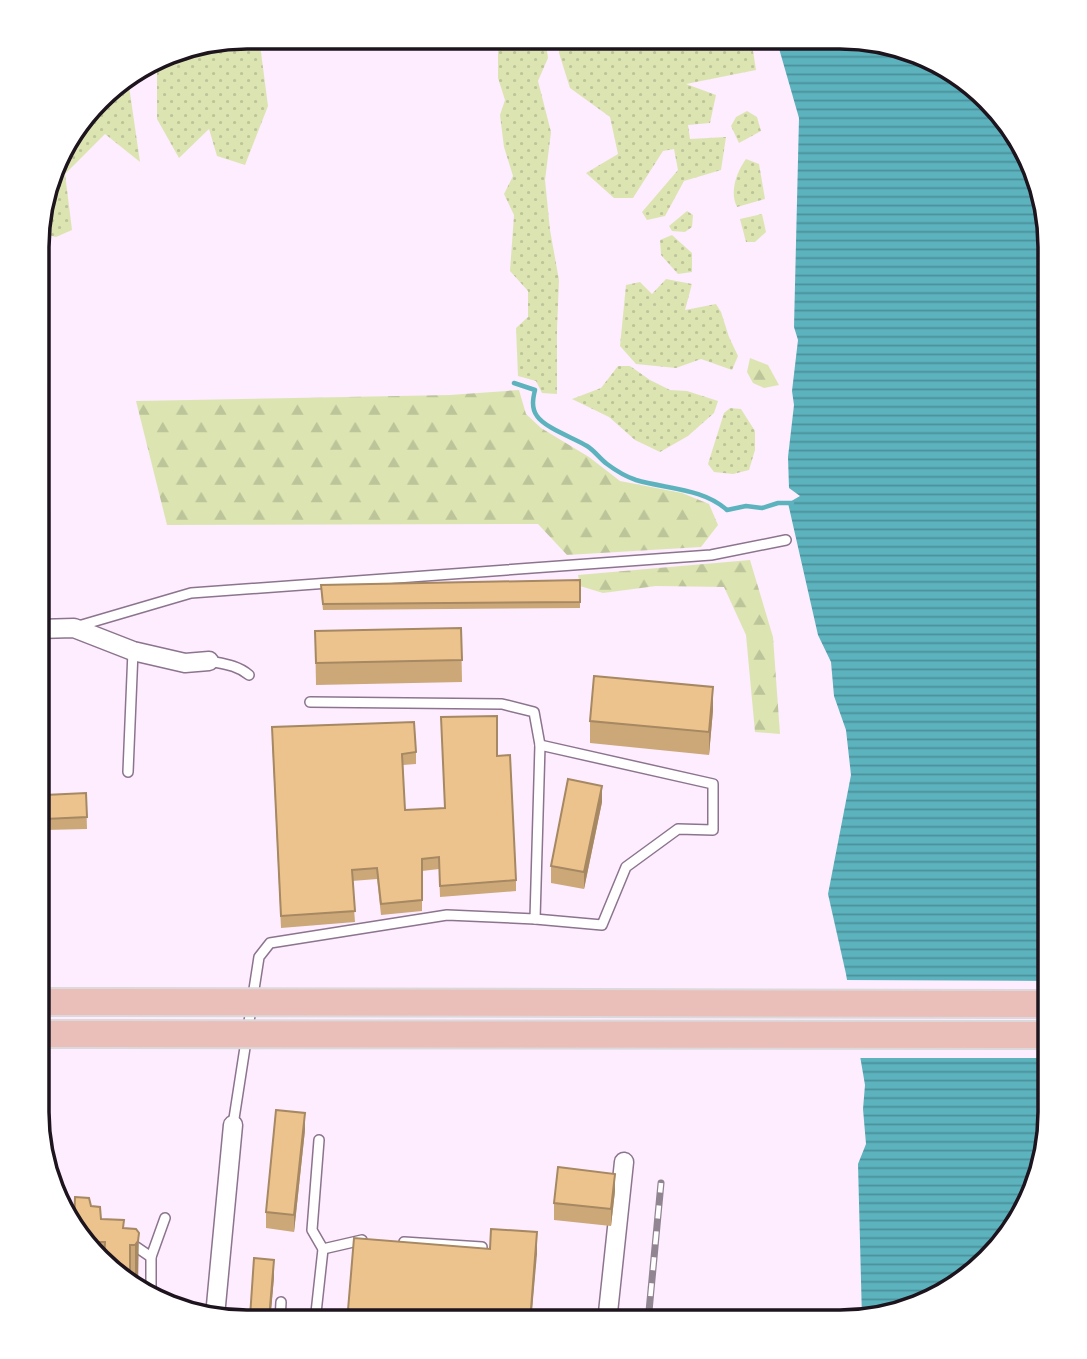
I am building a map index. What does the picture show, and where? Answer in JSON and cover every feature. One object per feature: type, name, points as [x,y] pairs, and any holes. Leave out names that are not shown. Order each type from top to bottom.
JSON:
[{"type":"main road","points":[[49,1002],[1038,1004]]},
{"type":"main road","points":[[49,1034],[1038,1035]]},
{"type":"street","points":[[49,629],[74,628],[133,651],[185,663],[209,661]]},
{"type":"street","points":[[216,1307],[233,1125]]},
{"type":"street","points":[[608,1310],[624,1162]]},
{"type":"lane","points":[[74,628],[191,593],[711,555],[786,540]]},
{"type":"lane","points":[[128,772],[133,651]]},
{"type":"lane","points":[[209,661],[231,665],[249,675]]},
{"type":"lane","points":[[310,702],[502,704],[534,712],[540,745],[535,919]]},
{"type":"lane","points":[[233,1125],[259,957],[270,943],[447,915],[603,925],[626,867],[678,829],[713,830],[713,784],[540,745]]},
{"type":"lane","points":[[316,1310],[323,1249],[312,1230],[319,1140]]},
{"type":"lane","points":[[77,1212],[85,1211],[96,1219]]},
{"type":"lane","points":[[151,1285],[151,1257],[165,1217]]},
{"type":"lane","points":[[119,1234],[151,1257]]},
{"type":"lane","points":[[323,1249],[364,1239],[377,1240]]},
{"type":"lane","points":[[390,1241],[482,1247]]},
{"type":"lane","points":[[281,1302],[281,1310]]},
{"type":"green space","points":[[261,49],[268,106],[245,165],[217,156],[209,129],[179,158],[157,119],[157,71],[183,59],[208,53]]},
{"type":"green space","points":[[498,49],[547,49],[548,58],[538,81],[551,132],[545,180],[559,280],[557,394],[542,393],[536,381],[518,376],[516,328],[528,317],[528,291],[510,271],[514,215],[504,194],[513,176],[504,147],[500,115],[505,100],[498,78]]},
{"type":"green space","points":[[559,49],[753,49],[756,70],[686,84],[716,95],[710,123],[688,125],[690,139],[726,137],[721,170],[684,181],[665,216],[647,220],[642,212],[678,170],[674,149],[663,151],[633,198],[614,198],[586,173],[618,154],[610,117],[570,88]]},
{"type":"green space","points":[[129,88],[140,162],[105,134],[65,174],[72,230],[56,237],[50,236],[51,221],[64,171],[90,126]]},
{"type":"green space","points":[[747,111],[757,117],[761,131],[739,143],[731,126],[736,117]]},
{"type":"green space","points":[[746,159],[759,164],[765,199],[737,207],[735,182]]},
{"type":"green space","points":[[687,211],[693,215],[692,227],[685,232],[672,231],[669,226]]},
{"type":"green space","points":[[762,214],[766,232],[755,242],[746,242],[740,219]]},
{"type":"green space","points":[[672,235],[692,253],[692,272],[678,274],[661,255],[660,240]]},
{"type":"green space","points":[[666,279],[692,284],[685,310],[716,304],[738,356],[732,370],[701,359],[676,368],[636,364],[620,346],[626,285],[640,282],[652,294]]},
{"type":"green space","points":[[750,358],[768,365],[779,385],[764,388],[753,383],[747,372]]},
{"type":"green space","points":[[618,366],[630,366],[670,390],[687,391],[718,401],[714,413],[688,436],[660,452],[635,440],[609,417],[572,399],[601,388]]},
{"type":"green space","points":[[519,390],[526,414],[541,428],[589,457],[620,481],[682,493],[709,504],[718,525],[701,547],[567,555],[538,524],[167,525],[136,401],[450,395]]},
{"type":"green space","points":[[730,408],[741,409],[755,431],[755,450],[749,470],[733,474],[714,472],[708,464],[724,413]]},
{"type":"green space","points":[[750,560],[773,637],[780,734],[755,732],[746,635],[724,587],[656,586],[603,593],[580,586],[578,575]]},
{"type":"water","points":[[779,49],[866,51],[904,59],[928,69],[971,98],[997,126],[1011,148],[1023,171],[1031,196],[1038,247],[1038,1125],[1034,1151],[1023,1188],[1011,1211],[997,1233],[980,1252],[961,1269],[916,1295],[862,1309],[858,1164],[866,1144],[863,1109],[865,1085],[846,974],[828,894],[851,775],[846,730],[834,696],[831,662],[818,635],[788,503],[800,496],[789,488],[788,457],[798,340],[794,327],[799,118]]},
{"type":"pier","points":[[843,980],[1038,981],[1038,1058],[857,1058]]},
{"type":"building","points":[[580,580],[580,602],[323,604],[321,585]]},
{"type":"building","points":[[461,628],[462,660],[316,663],[315,631]]},
{"type":"building","points":[[594,676],[713,687],[709,732],[590,721]]},
{"type":"building","points":[[497,716],[497,756],[510,755],[516,880],[440,886],[439,857],[422,859],[422,900],[381,904],[377,868],[352,870],[355,911],[281,916],[272,727],[414,722],[416,752],[402,754],[405,810],[445,808],[441,717]]},
{"type":"building","points":[[568,779],[602,786],[584,872],[551,866]]},
{"type":"building","points":[[86,793],[87,817],[49,819],[49,795]]},
{"type":"building","points":[[276,1110],[305,1113],[294,1215],[266,1212]]},
{"type":"building","points":[[558,1167],[615,1174],[611,1209],[554,1203]]},
{"type":"building","points":[[75,1197],[89,1198],[91,1206],[100,1207],[101,1219],[124,1220],[123,1228],[136,1229],[139,1233],[138,1241],[135,1245],[130,1245],[130,1272],[105,1249],[105,1242],[98,1242],[90,1233],[75,1208]]},
{"type":"building","points":[[491,1229],[537,1232],[531,1310],[348,1310],[354,1238],[490,1249]]},
{"type":"building","points":[[254,1258],[274,1260],[270,1310],[250,1310]]},
{"type":"waterway","points":[[514,383],[535,390],[533,406],[541,420],[587,446],[604,462],[632,479],[696,493],[727,510],[792,503]]},
{"type":"railway","points":[[649,1310],[661,1183]]}]
